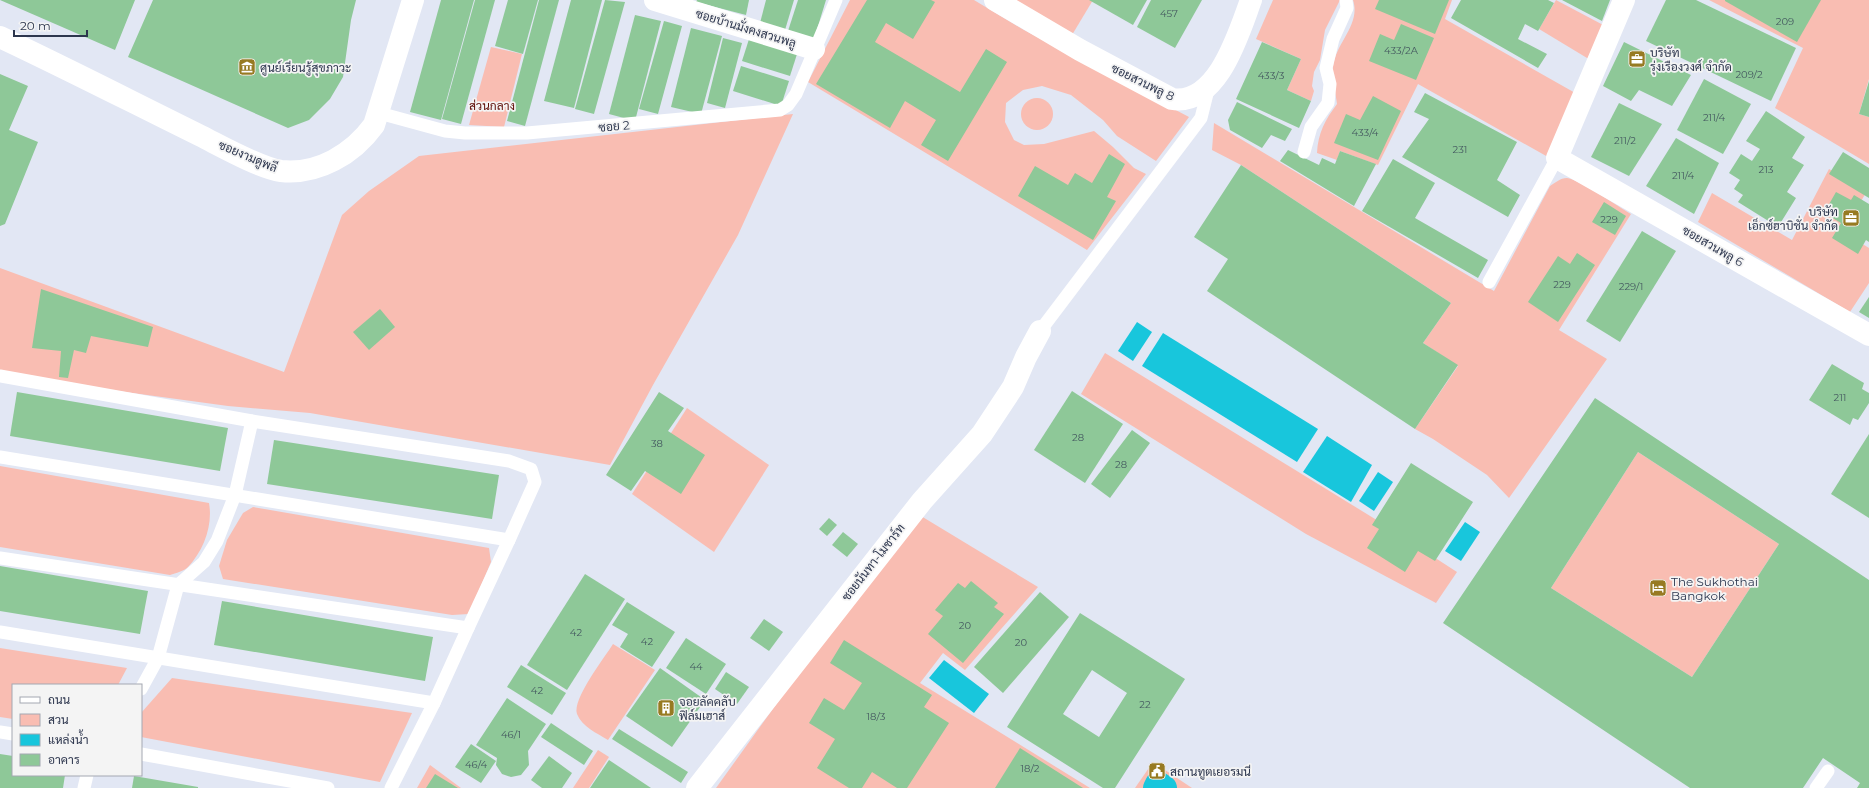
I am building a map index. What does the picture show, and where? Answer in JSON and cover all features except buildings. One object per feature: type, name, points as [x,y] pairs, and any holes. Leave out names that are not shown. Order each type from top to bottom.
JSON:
[{"type":"street","name":"ซอยงามดูพลี","points":[[0,37],[81,75],[250,160],[280,171],[302,171],[333,160],[352,150],[365,138],[374,125],[413,0]]},
{"type":"street","name":"ซอยบ้านมั่งคงสวนพลู","points":[[655,0],[814,49]]},
{"type":"street","name":"ซอยสวนพลู 8","points":[[995,0],[1080,50],[1172,99],[1181,100],[1190,98],[1210,82],[1227,62],[1251,0]]},
{"type":"street","points":[[1557,158],[1624,0]]},
{"type":"street","name":"ซอยสวนพลู 6","points":[[1557,158],[1869,336]]},
{"type":"street","name":"ซอยนันทา-โมซาร์ท","points":[[697,788],[922,501],[982,434],[1013,387],[1026,357],[1040,331]]},
{"type":"lane","name":"ซอย 2","points":[[379,113],[445,131],[465,133],[528,133],[780,110],[788,105],[796,94],[836,0]]},
{"type":"lane","points":[[1304,152],[1311,126],[1328,104],[1330,84],[1326,68],[1333,39],[1347,8],[1346,0]]},
{"type":"lane","points":[[1040,331],[1201,118],[1210,82]]},
{"type":"lane","points":[[1489,282],[1557,158]]},
{"type":"lane","points":[[0,376],[252,421],[510,461],[531,469],[535,482],[434,703],[391,788]]},
{"type":"lane","points":[[142,687],[158,658],[178,585],[204,562],[217,541],[235,495],[252,421]]},
{"type":"lane","points":[[0,457],[509,540]]},
{"type":"lane","points":[[0,558],[468,628]]},
{"type":"lane","points":[[0,632],[434,703]]},
{"type":"lane","points":[[0,732],[12,734]]},
{"type":"lane","points":[[142,754],[328,788]]},
{"type":"lane","points":[[1816,788],[1828,771]]},
{"type":"lane","points":[[84,788],[87,776]]},
{"type":"green space","points":[[850,0],[974,0],[1024,30],[1189,117],[1156,161],[1117,136],[1103,120],[1071,95],[1042,86],[1023,90],[1006,103],[1005,122],[1014,140],[1024,145],[1044,144],[1094,131],[1134,168],[1146,174],[1087,250],[808,82]]},
{"type":"green space","points":[[1010,0],[1093,0],[1072,35]]},
{"type":"green space","points":[[1273,0],[1340,0],[1325,30],[1320,60],[1314,72],[1312,86],[1314,91],[1311,101],[1287,90],[1301,59],[1256,39]]},
{"type":"green space","points":[[1353,0],[1452,0],[1445,19],[1577,94],[1548,157],[1418,84],[1378,165],[1340,151],[1337,160],[1317,153],[1323,127],[1337,104],[1333,79],[1333,67],[1335,58],[1354,18],[1355,9]]},
{"type":"green space","points":[[1556,0],[1607,27],[1592,61],[1539,29]]},
{"type":"green space","points":[[1709,0],[1869,0],[1869,79],[1859,114],[1869,117],[1869,164],[1775,108],[1803,48]]},
{"type":"green space","name":"ส่วนกลาง","points":[[491,47],[522,54],[504,127],[469,125]]},
{"type":"green space","points":[[1037,98],[1046,101],[1050,105],[1053,114],[1050,123],[1046,127],[1037,130],[1028,127],[1024,123],[1021,114],[1024,105],[1028,101]]},
{"type":"green space","points":[[793,114],[738,235],[653,385],[610,465],[310,413],[228,406],[0,375],[0,268],[284,372],[342,215],[369,191],[419,156]]},
{"type":"green space","points":[[1214,123],[1494,291],[1550,186],[1558,181],[1567,178],[1580,183],[1631,214],[1559,330],[1607,359],[1509,498],[1487,475],[1433,439],[1415,429],[1458,366],[1423,343],[1451,303],[1241,165],[1212,150]]},
{"type":"green space","points":[[1829,169],[1867,191],[1843,232],[1869,248],[1869,283],[1850,312],[1698,222],[1712,193],[1792,240]]},
{"type":"green space","points":[[1105,353],[1375,519],[1457,572],[1436,603],[1306,534],[1081,394]]},
{"type":"green space","points":[[687,408],[769,465],[714,552],[632,494]]},
{"type":"green space","points":[[1638,452],[1779,544],[1692,677],[1551,588]]},
{"type":"green space","points":[[0,466],[209,503],[210,520],[206,537],[199,553],[188,567],[182,571],[170,575],[0,547]]},
{"type":"green space","points":[[253,507],[489,548],[491,562],[469,614],[452,615],[223,579],[219,566],[227,540],[243,513]]},
{"type":"green space","points":[[921,516],[1038,587],[965,670],[943,653],[920,683],[1090,788],[716,788],[831,628]]},
{"type":"green space","points":[[613,644],[655,670],[608,740],[582,723],[577,714],[577,707],[584,689]]},
{"type":"green space","points":[[0,648],[127,668],[119,684],[12,684],[12,719],[0,717]]},
{"type":"green space","points":[[172,678],[412,713],[380,782],[142,737],[142,712]]},
{"type":"green space","points":[[598,750],[609,757],[589,788],[573,788]]},
{"type":"green space","name":"สถานทูตเยอรมนี","points":[[1153,762],[1192,788],[1135,788]]},
{"type":"green space","points":[[430,765],[461,788],[417,788]]},
{"type":"water","points":[[1137,322],[1152,332],[1133,361],[1118,351]]},
{"type":"water","points":[[1163,333],[1318,429],[1297,462],[1142,366]]},
{"type":"water","points":[[1327,436],[1372,465],[1351,502],[1303,472]]},
{"type":"water","points":[[1378,472],[1393,482],[1374,511],[1359,501]]},
{"type":"water","points":[[1465,522],[1480,532],[1461,561],[1445,551]]},
{"type":"water","points":[[944,660],[989,694],[974,713],[929,678]]},
{"type":"waterway","points":[[1156,788],[1158,784],[1164,788]]},
{"type":"place","name":"บริษัท รุ่งเรืองวงศ์ จำกัด","points":[[1637,59]]},
{"type":"place","name":"ศูนย์เรียนรู้สุขภาวะ","points":[[247,67]]},
{"type":"place","name":"บริษัท เอ็กซ์ฮาบิชั่น จำกัด","points":[[1851,218]]},
{"type":"place","name":"The Sukhothai Bangkok","points":[[1658,588]]},
{"type":"place","name":"จอยลัคคลับ ฟิล์มเฮาส์","points":[[666,708]]},
{"type":"place","name":"สถานทูตเยอรมนี","points":[[1157,771]]}]
